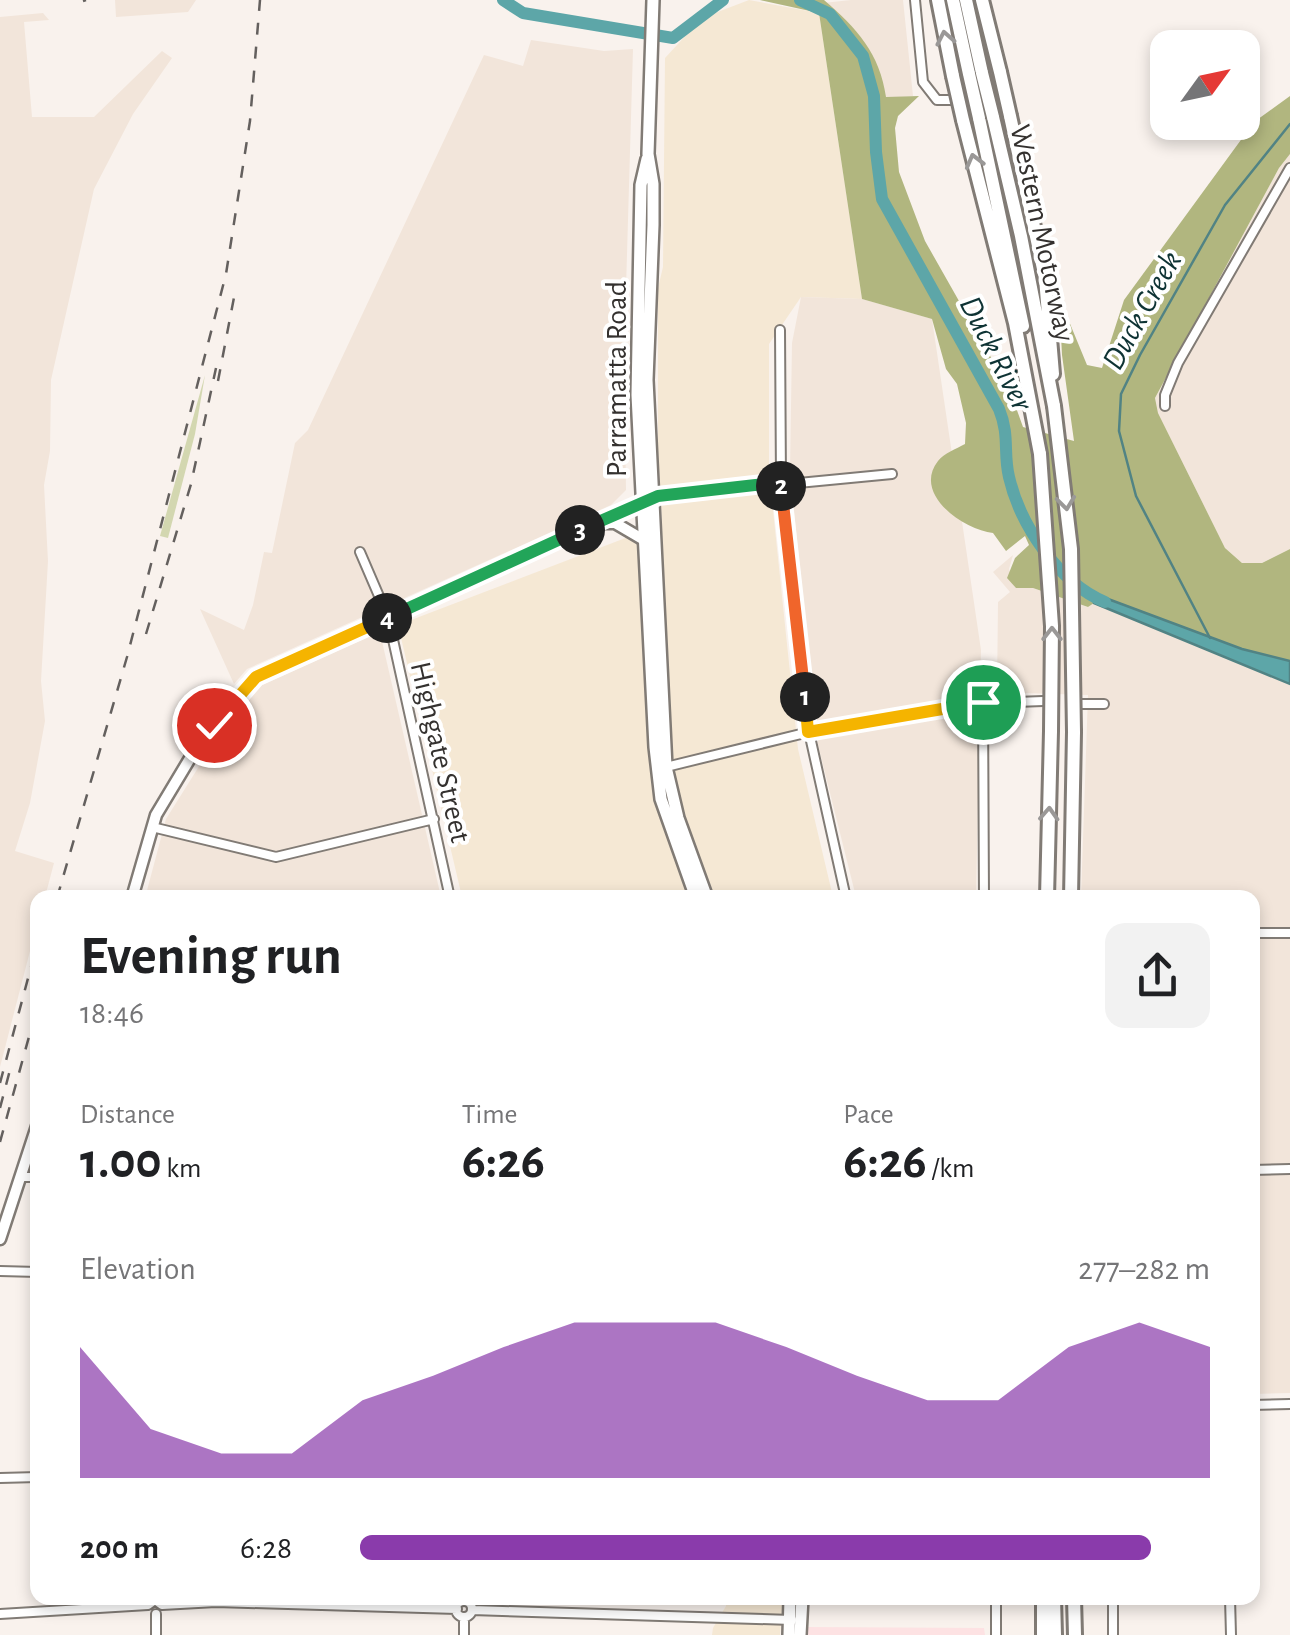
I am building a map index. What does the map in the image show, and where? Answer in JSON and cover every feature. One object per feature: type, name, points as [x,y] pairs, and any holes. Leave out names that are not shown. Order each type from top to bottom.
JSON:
[{"type":"highway","name":"Parramatta Road","points":[[653,0],[648,154],[653,184],[647,499],[666,767],[678,818],[704,890]]},
{"type":"highway","name":"Western Motorway","points":[[938,0],[952,76],[1031,389]]},
{"type":"highway","name":"Western Motorway","points":[[953,0],[986,118],[1040,454],[1052,607],[1047,890]]},
{"type":"highway","name":"Western Motorway","points":[[966,0],[976,74]]},
{"type":"highway","points":[[982,0],[1047,296],[1054,406]]},
{"type":"highway","name":"Western Motorway","points":[[986,118],[1021,236],[1054,406],[1071,550],[1072,890]]},
{"type":"highway","name":"Parramatta Road","points":[[647,499],[644,540],[658,782],[666,817],[693,890]]},
{"type":"highway","points":[[792,1605],[800,1635]]},
{"type":"highway","points":[[789,1635],[800,1605]]},
{"type":"highway","points":[[1043,1605],[1043,1635]]},
{"type":"highway","points":[[1054,1605],[1055,1635]]},
{"type":"highway","points":[[1074,1605],[1075,1635]]},
{"type":"main road","points":[[134,890],[152,827],[198,745],[249,682],[647,499]]},
{"type":"main road","points":[[596,523],[614,523],[644,540]]},
{"type":"main road","points":[[0,1239],[30,1147]]},
{"type":"street","points":[[915,0],[922,82],[937,100],[951,100]]},
{"type":"street","points":[[1165,406],[1164,395],[1178,364],[1290,168]]},
{"type":"street","points":[[780,330],[781,482],[808,732],[844,890]]},
{"type":"street","points":[[647,499],[781,482],[892,474]]},
{"type":"street","name":"Highgate Street","points":[[360,552],[388,617],[448,890]]},
{"type":"street","points":[[666,767],[808,732],[983,702],[1042,701]]},
{"type":"street","points":[[983,702],[984,890]]},
{"type":"street","points":[[1082,704],[1104,704]]},
{"type":"street","points":[[152,827],[276,856],[434,819]]},
{"type":"street","points":[[1260,933],[1290,933]]},
{"type":"street","points":[[1260,1170],[1290,1169]]},
{"type":"street","points":[[20,1177],[30,1177]]},
{"type":"street","points":[[0,1271],[30,1272]]},
{"type":"street","points":[[1260,1405],[1290,1404]]},
{"type":"street","points":[[0,1478],[30,1477]]},
{"type":"street","points":[[0,1614],[148,1605],[150,1612],[156,1614]]},
{"type":"street","points":[[156,1614],[162,1605]]},
{"type":"street","points":[[376,1605],[456,1609],[468,1614],[795,1620]]},
{"type":"street","points":[[456,1609],[458,1605]]},
{"type":"street","points":[[464,1635],[466,1605]]},
{"type":"street","points":[[996,1605],[996,1635]]},
{"type":"street","points":[[1112,1605],[1113,1635]]},
{"type":"street","points":[[1230,1605],[1231,1635]]},
{"type":"street","points":[[156,1614],[156,1635]]},
{"type":"shaded area","points":[[115,0],[196,0],[188,12],[116,17]]},
{"type":"shaded area","points":[[749,0],[819,13],[862,299],[801,297],[769,344],[769,472],[798,749],[831,890],[460,890],[398,625],[662,524],[658,288],[663,267],[665,58],[702,18]]},
{"type":"shaded area","points":[[903,0],[913,96],[886,98],[823,3]]},
{"type":"shaded area","points":[[43,13],[49,20],[24,22],[32,117],[94,117],[162,51],[172,58],[133,114],[94,189],[51,380],[50,451],[44,485],[48,561],[41,681],[45,721],[30,803],[15,851],[54,863],[47,890],[30,890],[30,951],[0,1067],[0,17]]},
{"type":"shaded area","points":[[531,40],[604,51],[633,49],[624,357],[626,490],[611,505],[247,669],[234,684],[200,609],[244,630],[264,552],[272,553],[295,443],[308,430],[484,55],[523,66]]},
{"type":"shaded area","points":[[1290,154],[1290,549],[1262,563],[1242,563],[1225,548],[1158,413],[1155,398]]},
{"type":"shaded area","points":[[801,297],[862,299],[932,319],[981,650],[976,890],[854,890],[818,745],[790,471],[792,343]]},
{"type":"shaded area","points":[[1013,555],[1009,569],[1016,588],[1033,588],[1088,607],[1094,603],[1290,684],[1290,1393],[1260,1394],[1260,890],[1081,890],[1088,695],[997,692],[998,602],[1010,592],[993,572]]},
{"type":"shaded area","points":[[375,634],[381,637],[439,890],[147,890],[166,819],[213,744],[260,686]]},
{"type":"shaded area","points":[[782,1605],[780,1635],[712,1635],[726,1606]]},
{"type":"shaded area","points":[[808,1627],[984,1628],[985,1635],[808,1635]]},
{"type":"green space","points":[[760,0],[824,0],[865,43],[878,68],[886,97],[919,96],[898,116],[895,128],[899,172],[925,241],[1010,391],[1023,427],[1074,441],[1062,355],[1059,297],[1087,365],[1102,368],[1124,300],[1241,140],[1260,140],[1260,118],[1290,96],[1290,154],[1155,398],[1158,413],[1225,548],[1242,563],[1262,563],[1290,549],[1290,661],[1242,649],[1093,594],[1094,603],[1088,607],[1033,588],[1016,588],[1007,578],[1015,558],[1029,545],[1025,536],[1006,551],[993,533],[956,518],[936,497],[932,473],[938,461],[965,444],[966,423],[957,384],[946,369],[932,319],[862,299],[819,13]]},
{"type":"green space","points":[[205,375],[195,434],[168,538],[160,536]]},
{"type":"water","points":[[1092,593],[1242,649],[1290,661],[1290,684],[1094,603]]},
{"type":"waterway","name":"Duck River","points":[[503,0],[523,13],[673,38],[723,0]]},
{"type":"waterway","name":"Duck River","points":[[800,0],[830,14],[863,56],[874,96],[882,199],[999,409],[1009,477],[1022,514],[1057,567],[1105,602]]},
{"type":"waterway","name":"Duck Creek","points":[[1210,638],[1136,496],[1119,431],[1121,394],[1225,205],[1290,124]]},
{"type":"tunnel","points":[[955,100],[1006,95]]},
{"type":"railway","points":[[59,890],[127,657],[226,274],[250,121],[260,0]]},
{"type":"railway","points":[[218,381],[236,287]]},
{"type":"railway","points":[[146,634],[191,484],[216,368]]},
{"type":"railway","points":[[0,1083],[30,971]]},
{"type":"railway","points":[[0,1142],[30,1033]]},
{"type":"railway","points":[[0,1108],[10,1070]]},
{"type":"route","points":[[214,725],[256,677],[642,501],[781,482],[808,732],[983,702]]}]
